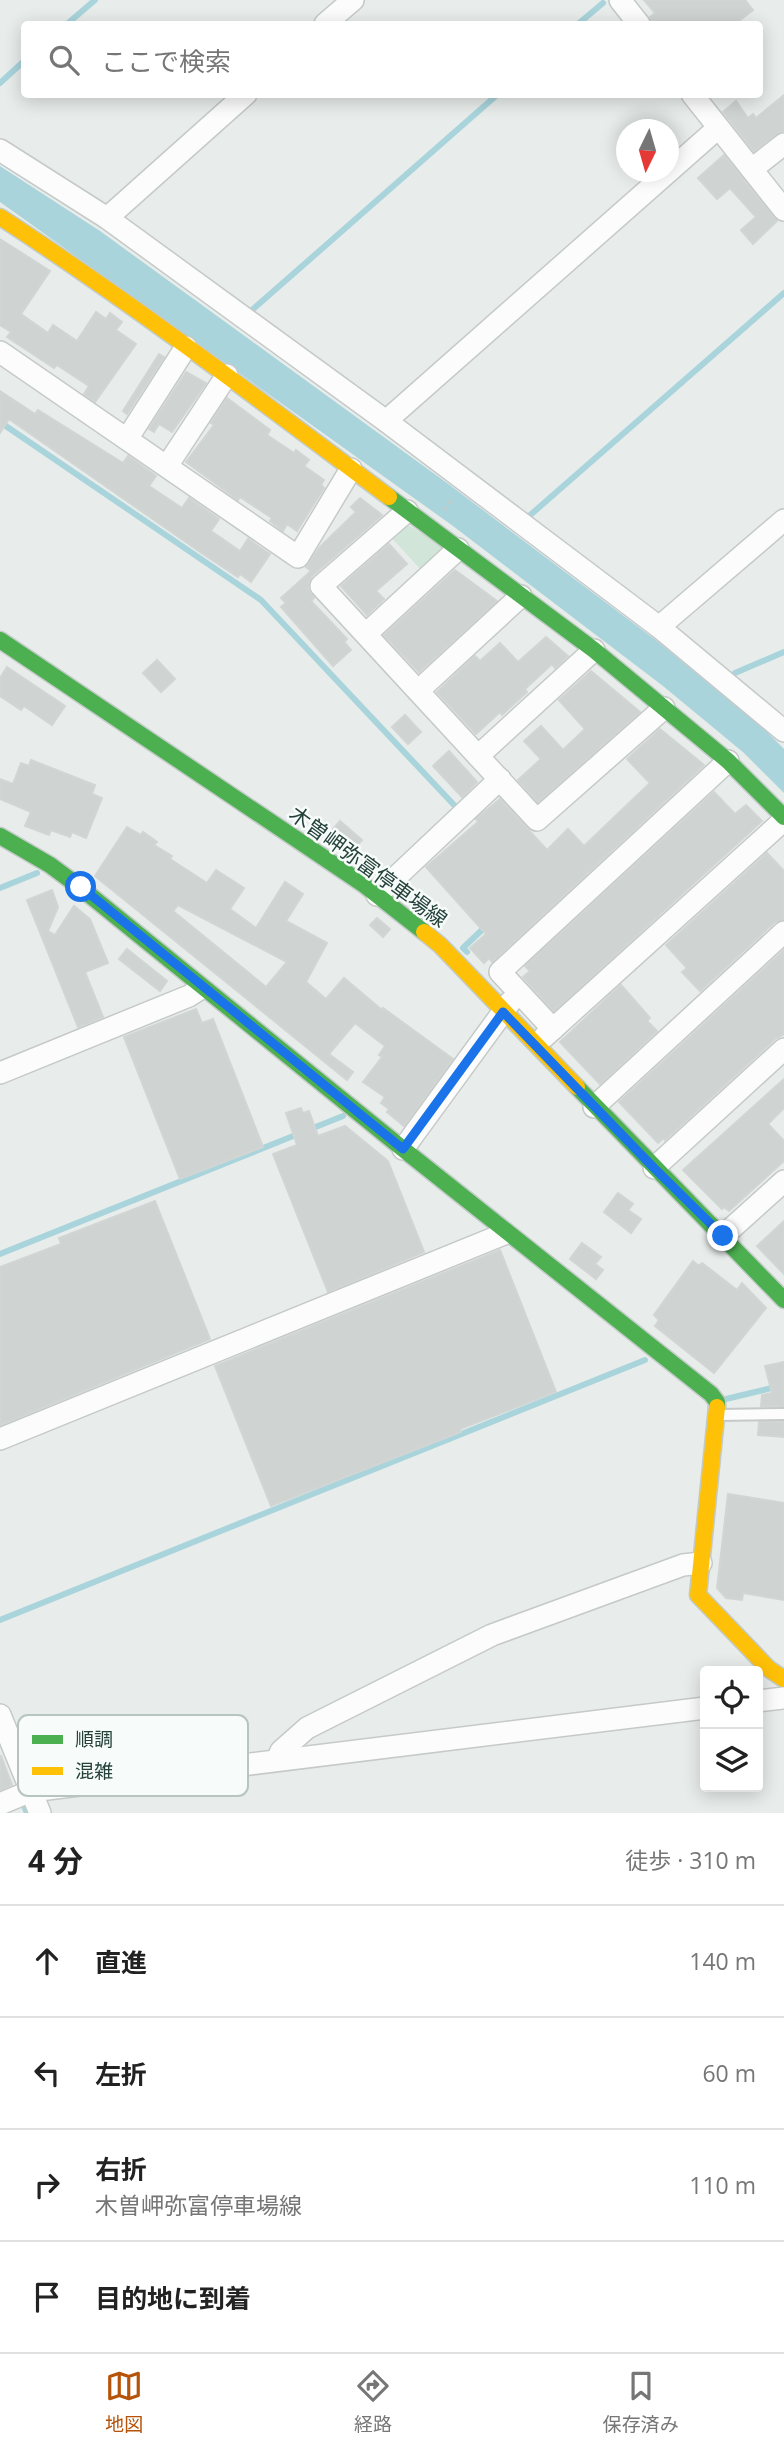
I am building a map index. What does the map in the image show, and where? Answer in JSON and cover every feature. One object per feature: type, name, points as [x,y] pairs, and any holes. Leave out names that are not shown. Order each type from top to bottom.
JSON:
[{"type":"street","points":[[328,21],[353,0]]},
{"type":"street","points":[[621,0],[637,21]]},
{"type":"street","points":[[107,218],[242,98]]},
{"type":"street","points":[[695,98],[784,209]]},
{"type":"street","points":[[386,421],[718,128]]},
{"type":"street","points":[[752,169],[784,144]]},
{"type":"street","points":[[0,150],[107,218],[386,421],[659,627],[784,731]]},
{"type":"street","points":[[0,217],[73,264],[227,374],[594,650],[728,761],[784,819],[535,1045]]},
{"type":"street","points":[[127,439],[186,347]]},
{"type":"street","points":[[0,352],[298,557],[351,469]]},
{"type":"street","points":[[167,466],[227,374]]},
{"type":"street","points":[[407,511],[321,586],[537,820],[664,708]]},
{"type":"street","points":[[659,627],[784,520]]},
{"type":"street","points":[[366,634],[458,549]]},
{"type":"street","points":[[418,691],[521,596]]},
{"type":"street","name":"木曽岬弥富停車場線","points":[[0,640],[377,895],[440,946],[784,1300]]},
{"type":"street","points":[[478,756],[594,650]]},
{"type":"street","points":[[553,1029],[500,972],[728,761]]},
{"type":"street","points":[[377,895],[500,779]]},
{"type":"street","points":[[0,836],[81,887],[198,990],[403,1149],[501,1236],[711,1394],[717,1402],[718,1415],[698,1595],[769,1669],[784,1679]]},
{"type":"street","points":[[594,1107],[784,932]]},
{"type":"street","points":[[0,1073],[198,990]]},
{"type":"street","points":[[403,1149],[518,991]]},
{"type":"street","points":[[654,1168],[784,1049]]},
{"type":"street","points":[[723,1236],[784,1181]]},
{"type":"street","points":[[0,1439],[501,1236]]},
{"type":"street","points":[[276,1760],[281,1751],[307,1728],[492,1635],[683,1566],[701,1563]]},
{"type":"street","points":[[763,1700],[784,1698]]},
{"type":"street","points":[[248,1764],[700,1708]]},
{"type":"street","points":[[0,1715],[18,1759]]},
{"type":"street","points":[[0,1804],[19,1796]]},
{"type":"street","points":[[33,1796],[40,1813]]},
{"type":"lane","points":[[718,1415],[784,1415]]},
{"type":"path","points":[[443,513],[456,495]]},
{"type":"green space","points":[[403,522],[444,547],[423,572],[388,534]]},
{"type":"water","points":[[0,166],[100,231],[447,483],[657,641],[764,729],[784,749],[784,793],[744,753],[663,686],[453,526],[0,202]]},
{"type":"building","points":[[644,0],[745,0],[753,10],[739,21],[651,21],[650,17],[655,13]]},
{"type":"building","points":[[784,95],[784,131],[754,151],[723,112],[736,101],[748,118],[753,114],[756,118]]},
{"type":"building","points":[[724,155],[777,221],[753,244],[741,230],[756,217],[730,188],[717,199],[698,178]]},
{"type":"building","points":[[0,239],[50,271],[21,314],[48,333],[53,325],[77,341],[96,312],[106,319],[110,313],[122,322],[116,330],[136,344],[95,402],[84,394],[89,386],[57,365],[54,368],[7,337],[11,332],[0,325]]},
{"type":"building","points":[[159,354],[164,357],[127,414],[123,411]]},
{"type":"building","points":[[186,372],[206,383],[172,432],[159,424],[154,432],[149,429]]},
{"type":"building","points":[[0,391],[35,414],[38,410],[123,463],[128,456],[156,476],[149,486],[182,508],[189,498],[219,519],[211,531],[240,551],[248,539],[270,554],[251,582],[240,574],[238,577],[200,552],[9,419],[0,433]]},
{"type":"building","points":[[227,398],[270,430],[267,435],[309,460],[304,466],[324,480],[321,485],[324,488],[297,531],[287,524],[283,531],[270,521],[272,518],[240,497],[238,500],[186,462],[214,425],[211,423]]},
{"type":"building","points":[[360,498],[382,515],[312,576],[308,583],[308,589],[314,598],[311,601],[347,639],[344,642],[351,650],[333,666],[281,607],[286,603],[281,598],[311,571],[306,567],[320,547],[356,512],[351,507]]},
{"type":"building","points":[[389,544],[407,564],[376,591],[384,599],[367,615],[341,586]]},
{"type":"building","points":[[455,570],[497,601],[419,672],[384,635]]},
{"type":"building","points":[[546,637],[568,656],[555,668],[552,664],[525,689],[527,692],[476,734],[437,692],[475,656],[480,661],[500,643],[518,662]]},
{"type":"building","points":[[157,660],[175,679],[161,692],[143,673]]},
{"type":"building","points":[[7,667],[65,706],[52,725],[24,706],[21,710],[0,696],[0,678]]},
{"type":"building","points":[[591,671],[640,712],[538,802],[518,780],[541,759],[524,741],[541,726],[563,750],[585,729],[559,700]]},
{"type":"building","points":[[405,715],[421,732],[408,744],[392,727]]},
{"type":"building","points":[[660,729],[704,765],[492,962],[489,958],[484,963],[470,948],[486,934],[426,867],[500,799],[547,850],[568,829],[584,846],[650,783],[627,759]]},
{"type":"building","points":[[449,751],[477,782],[462,797],[433,766]]},
{"type":"building","points":[[31,760],[95,785],[92,794],[102,798],[86,838],[72,832],[70,837],[51,830],[49,835],[25,826],[31,812],[0,799],[0,779],[13,784],[21,763],[29,766]]},
{"type":"building","points":[[714,792],[735,814],[746,805],[762,821],[554,1011],[523,977],[530,971],[525,966]]},
{"type":"building","points":[[340,821],[362,840],[350,853],[327,836]]},
{"type":"building","points":[[127,827],[141,835],[143,832],[157,842],[154,845],[172,856],[170,859],[207,883],[216,870],[244,888],[230,909],[256,928],[285,882],[303,894],[286,921],[327,943],[306,982],[326,999],[344,978],[382,1010],[383,1008],[453,1059],[404,1126],[387,1112],[389,1109],[381,1103],[385,1097],[363,1082],[382,1057],[379,1055],[385,1046],[355,1023],[329,1054],[353,1072],[347,1080],[95,876]],"holes":[[[178,905],[287,962],[266,987],[173,911]]]},
{"type":"building","points":[[767,853],[784,871],[784,919],[775,922],[700,991],[682,972],[687,968],[666,945]]},
{"type":"building","points":[[52,890],[58,907],[48,931],[55,935],[74,906],[90,919],[108,963],[85,972],[103,1017],[78,1027],[27,900]]},
{"type":"building","points":[[377,918],[390,929],[383,937],[370,925]]},
{"type":"building","points":[[127,949],[167,981],[160,991],[119,959]]},
{"type":"building","points":[[784,950],[784,1034],[775,1039],[665,1140],[664,1138],[658,1143],[619,1102]]},
{"type":"building","points":[[621,985],[650,1018],[647,1021],[657,1031],[600,1084],[560,1042]]},
{"type":"building","points":[[196,1009],[202,1023],[213,1019],[263,1147],[180,1179],[124,1037]]},
{"type":"building","points":[[784,1079],[784,1108],[768,1124],[784,1141],[784,1161],[729,1211],[724,1207],[722,1209],[683,1170]]},
{"type":"building","points":[[301,1108],[303,1113],[309,1111],[318,1136],[345,1126],[388,1161],[424,1252],[328,1292],[273,1154],[297,1145],[286,1113]]},
{"type":"building","points":[[618,1193],[633,1204],[628,1210],[641,1219],[631,1233],[604,1212]]},
{"type":"building","points":[[155,1201],[210,1339],[0,1425],[0,1267],[61,1244],[59,1238]]},
{"type":"building","points":[[784,1221],[784,1274],[757,1246]]},
{"type":"building","points":[[582,1243],[601,1257],[595,1264],[603,1270],[596,1279],[570,1259]]},
{"type":"building","points":[[500,1250],[556,1392],[271,1506],[215,1366]]},
{"type":"building","points":[[693,1261],[699,1266],[702,1263],[737,1290],[742,1283],[766,1308],[714,1373],[655,1326],[659,1320],[654,1315]]},
{"type":"building","points":[[784,1362],[784,1406],[761,1406],[762,1395],[772,1393],[765,1366]]},
{"type":"building","points":[[759,1422],[784,1422],[784,1437],[758,1435]]},
{"type":"building","points":[[728,1494],[784,1503],[784,1600],[743,1593],[742,1600],[726,1598],[717,1588]]},
{"type":"building","points":[[0,1757],[12,1785],[0,1790]]},
{"type":"waterway","points":[[70,21],[95,0]]},
{"type":"waterway","points":[[582,21],[603,3]]},
{"type":"waterway","points":[[0,83],[21,64]]},
{"type":"waterway","points":[[251,311],[493,98]]},
{"type":"waterway","points":[[528,517],[784,293]]},
{"type":"waterway","points":[[0,422],[261,600],[455,806]]},
{"type":"waterway","points":[[735,673],[784,652]]},
{"type":"waterway","points":[[0,888],[37,873]]},
{"type":"waterway","points":[[467,952],[463,948],[486,926]]},
{"type":"waterway","points":[[0,1254],[343,1116]]},
{"type":"waterway","points":[[0,1620],[645,1360]]},
{"type":"waterway","points":[[726,1399],[784,1385]]},
{"type":"waterway","points":[[23,1803],[27,1813]]},
{"type":"traffic: fast","points":[[389,497],[594,650],[728,761],[784,817]]},
{"type":"traffic: fast","points":[[0,640],[363,884],[424,932]]},
{"type":"traffic: fast","points":[[0,836],[50,865],[81,888],[711,1394],[717,1407]]},
{"type":"traffic: fast","points":[[577,1087],[784,1300]]},
{"type":"traffic: slow","points":[[0,217],[148,319],[389,497]]},
{"type":"traffic: slow","points":[[424,932],[440,945],[577,1087]]},
{"type":"traffic: slow","points":[[717,1407],[698,1595],[769,1669],[784,1679]]},
{"type":"route","points":[[81,887],[403,1149],[503,1012],[723,1236]]}]
